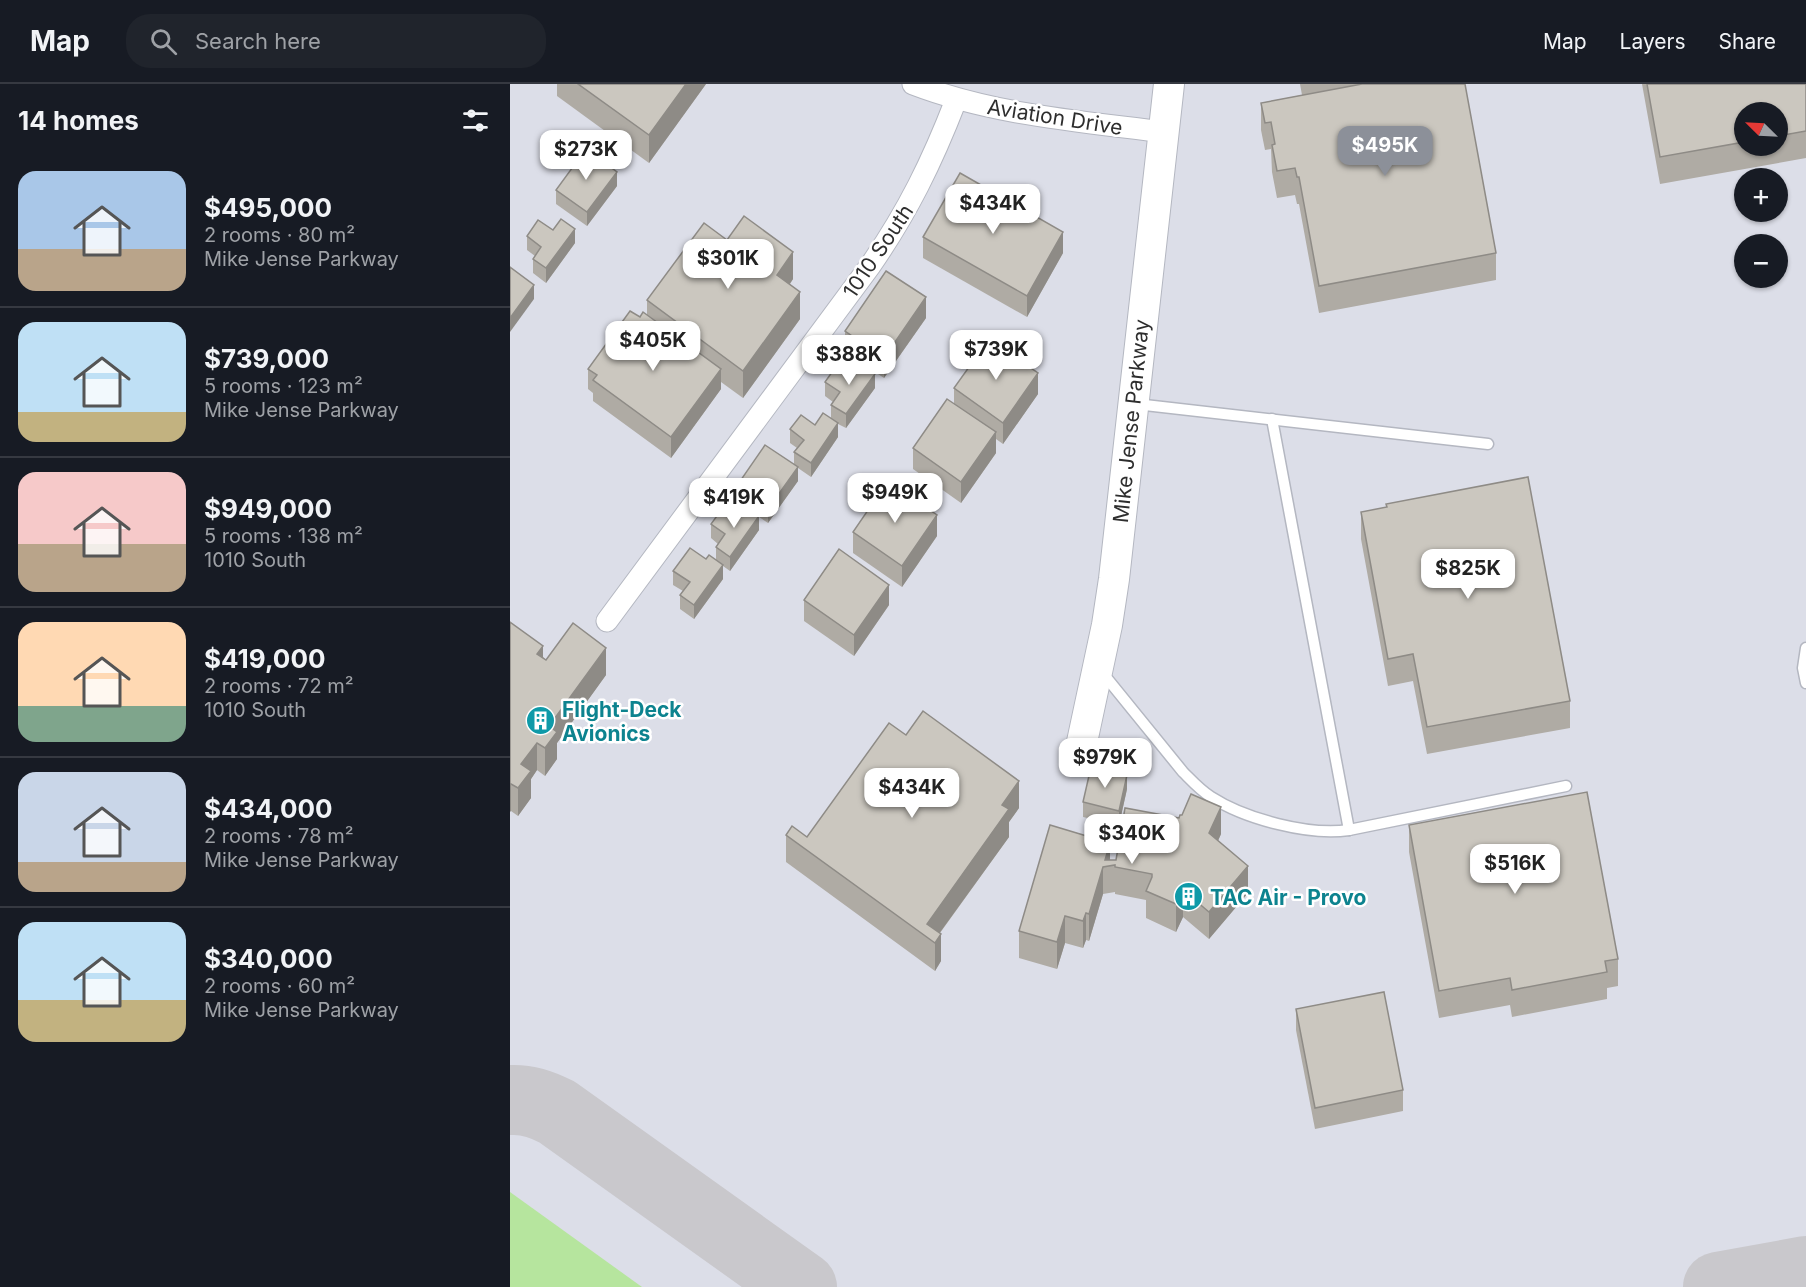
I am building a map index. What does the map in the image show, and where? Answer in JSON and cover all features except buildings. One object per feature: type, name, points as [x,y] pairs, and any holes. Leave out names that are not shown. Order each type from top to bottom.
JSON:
[{"type":"street","name":"Aviation Drive","points":[[913,84],[959,92],[1029,115],[1164,132]]},
{"type":"street","name":"Mike Jense Parkway","points":[[1079,756],[1099,668],[1114,579],[1169,84]]},
{"type":"street","name":"1010 South","points":[[607,621],[883,248],[918,190],[939,145],[959,92]]},
{"type":"lane","points":[[1133,404],[1488,444]]},
{"type":"lane","points":[[1272,419],[1349,830]]},
{"type":"lane","points":[[1806,648],[1803,668],[1806,683]]},
{"type":"lane","points":[[1099,668],[1183,772],[1209,796],[1239,810],[1301,830],[1320,832],[1349,830],[1566,786]]},
{"type":"shaded area","points":[[510,84],[1806,84],[1806,1287],[510,1287]]},
{"type":"green space","points":[[510,1192],[642,1287],[510,1287]]},
{"type":"taxiway","points":[[510,1100],[534,1103],[557,1112],[802,1287]]},
{"type":"taxiway","points":[[1718,1287],[1806,1271]]},
{"type":"place","name":"Flight-Deck Avionics","points":[[541,721]]},
{"type":"place","name":"TAC Air - Provo","points":[[1189,897]]}]
